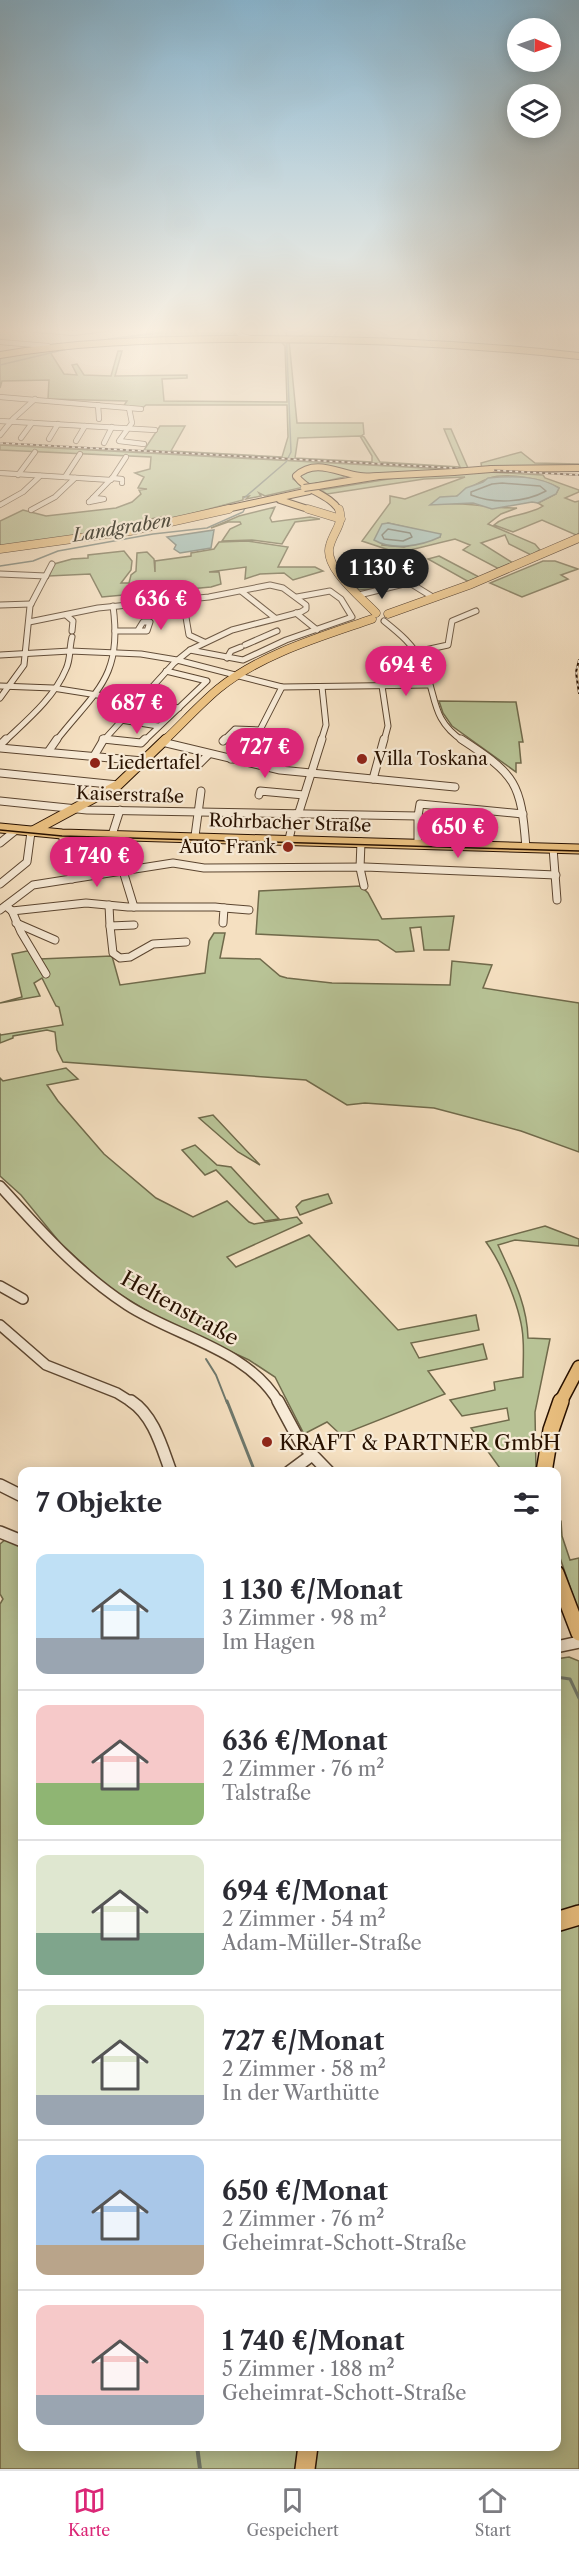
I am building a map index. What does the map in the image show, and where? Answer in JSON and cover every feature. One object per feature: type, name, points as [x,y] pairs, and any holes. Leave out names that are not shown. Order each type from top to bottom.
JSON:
[{"type":"main road","points":[[374,616],[359,595],[336,570],[330,559],[329,544],[341,518],[337,506],[326,496],[299,482],[296,476],[299,472],[310,468],[328,468],[379,477]]},
{"type":"main road","points":[[0,549],[90,538],[192,518],[322,486],[379,477],[501,469],[579,468]]},
{"type":"main road","points":[[322,486],[346,477],[342,470]]},
{"type":"main road","points":[[322,486],[451,472]]},
{"type":"main road","points":[[298,504],[295,498],[306,490]]},
{"type":"main road","points":[[192,518],[244,502],[306,490]]},
{"type":"main road","points":[[261,501],[282,500],[298,504],[316,514],[341,518]]},
{"type":"main road","points":[[328,515],[336,512],[337,506]]},
{"type":"main road","points":[[316,514],[341,518]]},
{"type":"main road","points":[[31,832],[118,785],[218,689],[236,676],[299,644],[374,616],[386,617],[535,558],[579,538]]},
{"type":"main road","name":"Rohrbacher Straße","points":[[0,828],[62,834],[195,836],[579,849]]},
{"type":"main road","points":[[545,1467],[554,1417],[579,1367]]},
{"type":"main road","points":[[561,1586],[579,1634]]},
{"type":"main road","points":[[561,1920],[579,1915]]},
{"type":"main road","points":[[305,2469],[307,2451]]},
{"type":"street","points":[[134,443],[144,444]]},
{"type":"street","points":[[18,475],[35,452]]},
{"type":"street","points":[[65,477],[80,454]]},
{"type":"street","points":[[93,498],[110,480],[126,457]]},
{"type":"street","points":[[1,475],[110,480]]},
{"type":"street","points":[[1,504],[25,490],[40,476]]},
{"type":"street","points":[[32,510],[45,504],[75,478]]},
{"type":"street","points":[[45,504],[56,505]]},
{"type":"street","points":[[374,561],[412,582],[431,596]]},
{"type":"street","points":[[0,698],[24,665],[31,604],[52,564]]},
{"type":"street","points":[[0,574],[46,576]]},
{"type":"street","points":[[29,622],[113,606],[183,600],[241,591],[280,581]]},
{"type":"street","points":[[359,595],[412,582]]},
{"type":"street","points":[[313,584],[322,591]]},
{"type":"street","points":[[94,756],[104,739],[121,720],[166,671],[190,650],[232,630],[296,613],[307,607],[282,587],[270,585]]},
{"type":"street","points":[[241,591],[275,618]]},
{"type":"street","points":[[190,650],[244,660],[286,640],[352,617],[341,599],[330,591],[297,597]]},
{"type":"street","points":[[183,600],[189,634],[204,642]]},
{"type":"street","points":[[0,605],[31,604]]},
{"type":"street","points":[[48,752],[58,736],[88,706],[109,671],[114,652],[113,606]]},
{"type":"street","points":[[416,652],[448,645],[452,621],[476,611]]},
{"type":"street","points":[[296,613],[317,630]]},
{"type":"street","points":[[0,747],[38,707],[65,672],[73,621],[66,615]]},
{"type":"street","points":[[386,617],[416,652],[425,668],[437,715],[443,724],[456,736],[507,770],[519,790],[524,814],[526,848]]},
{"type":"street","points":[[264,621],[286,640]]},
{"type":"street","points":[[115,631],[138,630]]},
{"type":"street","points":[[227,658],[231,651],[277,631]]},
{"type":"street","points":[[0,655],[27,652],[114,652],[177,660],[282,687],[429,685]]},
{"type":"street","points":[[121,720],[162,726],[207,681],[166,671]]},
{"type":"street","points":[[0,686],[53,688],[179,708]]},
{"type":"street","points":[[373,779],[388,726],[382,686]]},
{"type":"street","points":[[231,759],[260,730],[282,687]]},
{"type":"street","points":[[289,839],[326,725],[322,687]]},
{"type":"street","points":[[104,739],[140,743],[158,726]]},
{"type":"street","points":[[223,741],[235,729],[260,730]]},
{"type":"street","points":[[162,742],[280,770],[455,787]]},
{"type":"street","points":[[0,747],[143,761]]},
{"type":"street","points":[[197,766],[209,754]]},
{"type":"street","points":[[0,773],[118,785]]},
{"type":"street","points":[[195,836],[201,791]]},
{"type":"street","points":[[259,795],[260,791],[304,795]]},
{"type":"street","name":"Kaiserstraße","points":[[0,801],[75,809],[418,816]]},
{"type":"street","points":[[418,844],[420,804],[524,814]]},
{"type":"street","points":[[120,810],[112,835],[134,907]]},
{"type":"street","points":[[2,840],[16,830]]},
{"type":"street","points":[[30,886],[24,874],[29,859],[28,841],[31,832]]},
{"type":"street","points":[[62,834],[72,879]]},
{"type":"street","points":[[362,842],[360,868],[364,886]]},
{"type":"street","points":[[553,848],[558,900]]},
{"type":"street","points":[[8,907],[30,886],[173,863],[204,868],[360,868],[556,875]]},
{"type":"street","points":[[0,884],[24,874]]},
{"type":"street","points":[[3,897],[46,974]]},
{"type":"street","points":[[8,907],[82,903],[134,907],[249,910]]},
{"type":"street","points":[[109,905],[112,953],[120,958],[130,957],[153,944],[186,942]]},
{"type":"street","points":[[223,923],[224,908]]},
{"type":"street","points":[[16,923],[55,940]]},
{"type":"street","points":[[110,926],[134,925]]},
{"type":"street","name":"Heltenstraße","points":[[0,1186],[61,1254],[117,1298],[152,1320],[229,1357],[257,1374],[271,1389],[300,1442],[324,1467]]},
{"type":"street","points":[[0,1286],[23,1299]]},
{"type":"street","points":[[0,1325],[35,1358],[46,1365],[109,1390],[138,1406],[154,1429],[169,1467]]},
{"type":"street","points":[[296,1467],[312,1455]]},
{"type":"street","points":[[0,1485],[18,1494]]},
{"type":"street","points":[[0,1532],[18,1539]]},
{"type":"street","points":[[561,1646],[579,1642]]},
{"type":"green space","points":[[149,443],[175,443],[171,451],[282,457],[286,443],[297,443],[295,458],[372,462],[372,456],[364,443],[368,443],[380,462],[460,467],[450,443],[457,443],[468,468],[482,469],[481,463],[521,452],[535,463],[579,464],[579,467],[489,470],[144,450]]},
{"type":"green space","points":[[0,445],[461,470],[369,476],[343,470],[299,470],[294,474],[293,479],[304,487],[265,496],[259,493],[261,496],[246,499],[249,496],[243,497],[243,500],[134,529],[131,526],[168,518],[166,516],[113,526],[117,532],[0,548],[0,521],[23,510],[46,516],[116,508],[132,502],[141,494],[139,490],[147,489],[138,488],[144,477],[135,473],[150,469],[151,457],[0,450]]},
{"type":"green space","points":[[319,468],[344,474],[344,477],[309,485],[303,482],[299,475]]},
{"type":"green space","points":[[490,472],[543,475],[545,478],[579,490],[565,498],[575,502],[579,501],[579,533],[576,535],[542,520],[513,532],[494,525],[499,521],[531,512],[543,506],[538,503],[556,494],[559,488],[525,477],[497,476],[454,497],[432,504],[454,503],[517,508],[501,514],[488,524],[535,544],[540,550],[531,555],[509,544],[505,535],[481,543],[513,563],[499,569],[463,550],[470,545],[455,539],[398,553],[362,541],[390,503],[390,496],[405,499],[465,477],[424,479],[327,494],[321,490],[401,477]],"holes":[[[388,523],[440,535],[440,537],[404,547],[382,545]]]},
{"type":"green space","points":[[275,507],[270,518],[272,522],[310,517],[320,519],[295,522],[282,544],[252,540],[222,541],[230,529],[241,524],[240,522],[228,522],[211,528],[239,516]]},
{"type":"green space","points":[[247,541],[288,547],[278,567],[315,567],[323,571],[293,580],[284,573],[260,574],[245,579],[246,567],[209,572],[219,572],[221,584],[211,587],[102,597],[90,574],[49,576],[54,564],[88,558],[88,555],[124,551],[132,561],[131,570],[121,583],[129,583],[131,575],[136,571],[137,553],[147,552],[154,559],[155,572],[155,561],[191,556],[191,553],[214,549],[219,542]]},
{"type":"green space","points":[[353,553],[388,567],[398,568],[414,580],[386,588],[359,590],[342,573]]},
{"type":"green space","points":[[439,556],[479,577],[469,582],[428,559]]},
{"type":"green space","points":[[543,561],[555,561],[578,569],[561,575],[568,579],[522,597],[490,583]]},
{"type":"green space","points":[[439,701],[516,702],[523,742],[519,742],[521,763],[516,763],[516,772],[452,726],[443,713]]},
{"type":"green space","points":[[361,886],[368,893],[382,919],[454,916],[449,950],[424,950],[421,927],[410,928],[414,951],[396,952],[378,940],[256,934],[259,891]]},
{"type":"green space","points":[[214,933],[225,933],[220,958],[260,959],[280,976],[287,978],[332,983],[450,985],[452,961],[492,965],[483,988],[579,1003],[579,1152],[521,1131],[434,1108],[365,1103],[347,1105],[306,1080],[63,1062],[57,1050],[55,1032],[47,1030],[13,1036],[0,1043],[0,1034],[63,1025],[59,1007],[56,1006],[42,978],[34,983],[40,996],[0,1003],[22,997],[12,954],[32,950],[39,959],[112,956],[120,985],[205,973],[209,941]]},
{"type":"green space","points":[[66,1068],[78,1079],[47,1085],[58,1101],[104,1154],[156,1198],[193,1217],[227,1201],[254,1224],[297,1217],[302,1223],[227,1257],[236,1267],[309,1235],[398,1330],[476,1315],[479,1330],[411,1343],[419,1358],[483,1344],[487,1359],[428,1371],[445,1394],[341,1435],[327,1422],[304,1434],[275,1377],[249,1360],[164,1321],[109,1288],[61,1244],[21,1195],[0,1176],[0,1078],[3,1081]]},
{"type":"green space","points":[[213,1115],[260,1165],[238,1152],[199,1118]]},
{"type":"green space","points":[[195,1145],[217,1165],[231,1167],[279,1219],[265,1221],[216,1170],[205,1175],[182,1150]]},
{"type":"green space","points":[[328,1194],[332,1203],[300,1215],[296,1207],[302,1201]]},
{"type":"green space","points":[[545,1226],[579,1239],[579,1246],[515,1240],[498,1245],[522,1301],[528,1338],[550,1339],[535,1412],[536,1467],[499,1467],[471,1428],[509,1420],[507,1408],[462,1416],[450,1400],[495,1390],[494,1382],[523,1377],[523,1339],[519,1315],[504,1275],[486,1242]]},
{"type":"green space","points":[[561,1521],[562,1536],[570,1560],[579,1558],[579,1613],[561,1561]]},
{"type":"green space","points":[[6,1539],[18,1544],[18,2451],[300,2451],[297,2469],[0,2469],[0,1604],[3,1599],[0,1594],[0,1544]]},
{"type":"green space","points":[[569,1657],[579,1661],[579,1910],[561,1914],[561,1658]]},
{"type":"green space","points":[[579,1921],[579,2469],[313,2469],[315,2451],[561,2451],[561,1926]]},
{"type":"water","points":[[488,478],[534,479],[559,488],[556,494],[538,503],[492,509],[473,503],[430,505],[440,497],[457,496],[466,488]]},
{"type":"water","points":[[388,523],[441,534],[440,537],[432,540],[407,546],[390,545],[374,540],[382,524]]},
{"type":"water","points":[[214,530],[211,548],[180,553],[174,549],[176,545],[167,537]]},
{"type":"waterway","name":"Landgraben","points":[[244,498],[286,462],[291,452],[291,443]]},
{"type":"waterway","name":"Landgraben","points":[[0,566],[33,561],[58,551],[153,534],[207,528],[243,512],[245,508]]},
{"type":"waterway","points":[[206,1359],[216,1375],[227,1403]]},
{"type":"waterway","points":[[227,1401],[253,1467]]},
{"type":"waterway","points":[[561,1678],[570,1679],[579,1698]]},
{"type":"waterway","points":[[198,2451],[200,2469]]},
{"type":"tram line","points":[[0,830],[62,836],[579,851]]},
{"type":"railway","points":[[4,443],[579,475]]},
{"type":"railway","points":[[579,660],[576,672],[579,693]]},
{"type":"place","name":"Villa Toskana","points":[[362,759]]},
{"type":"place","name":"Liedertafel","points":[[95,763]]},
{"type":"place","name":"Auto Frank","points":[[288,847]]},
{"type":"place","name":"KRAFT & PARTNER GmbH","points":[[267,1442]]}]
